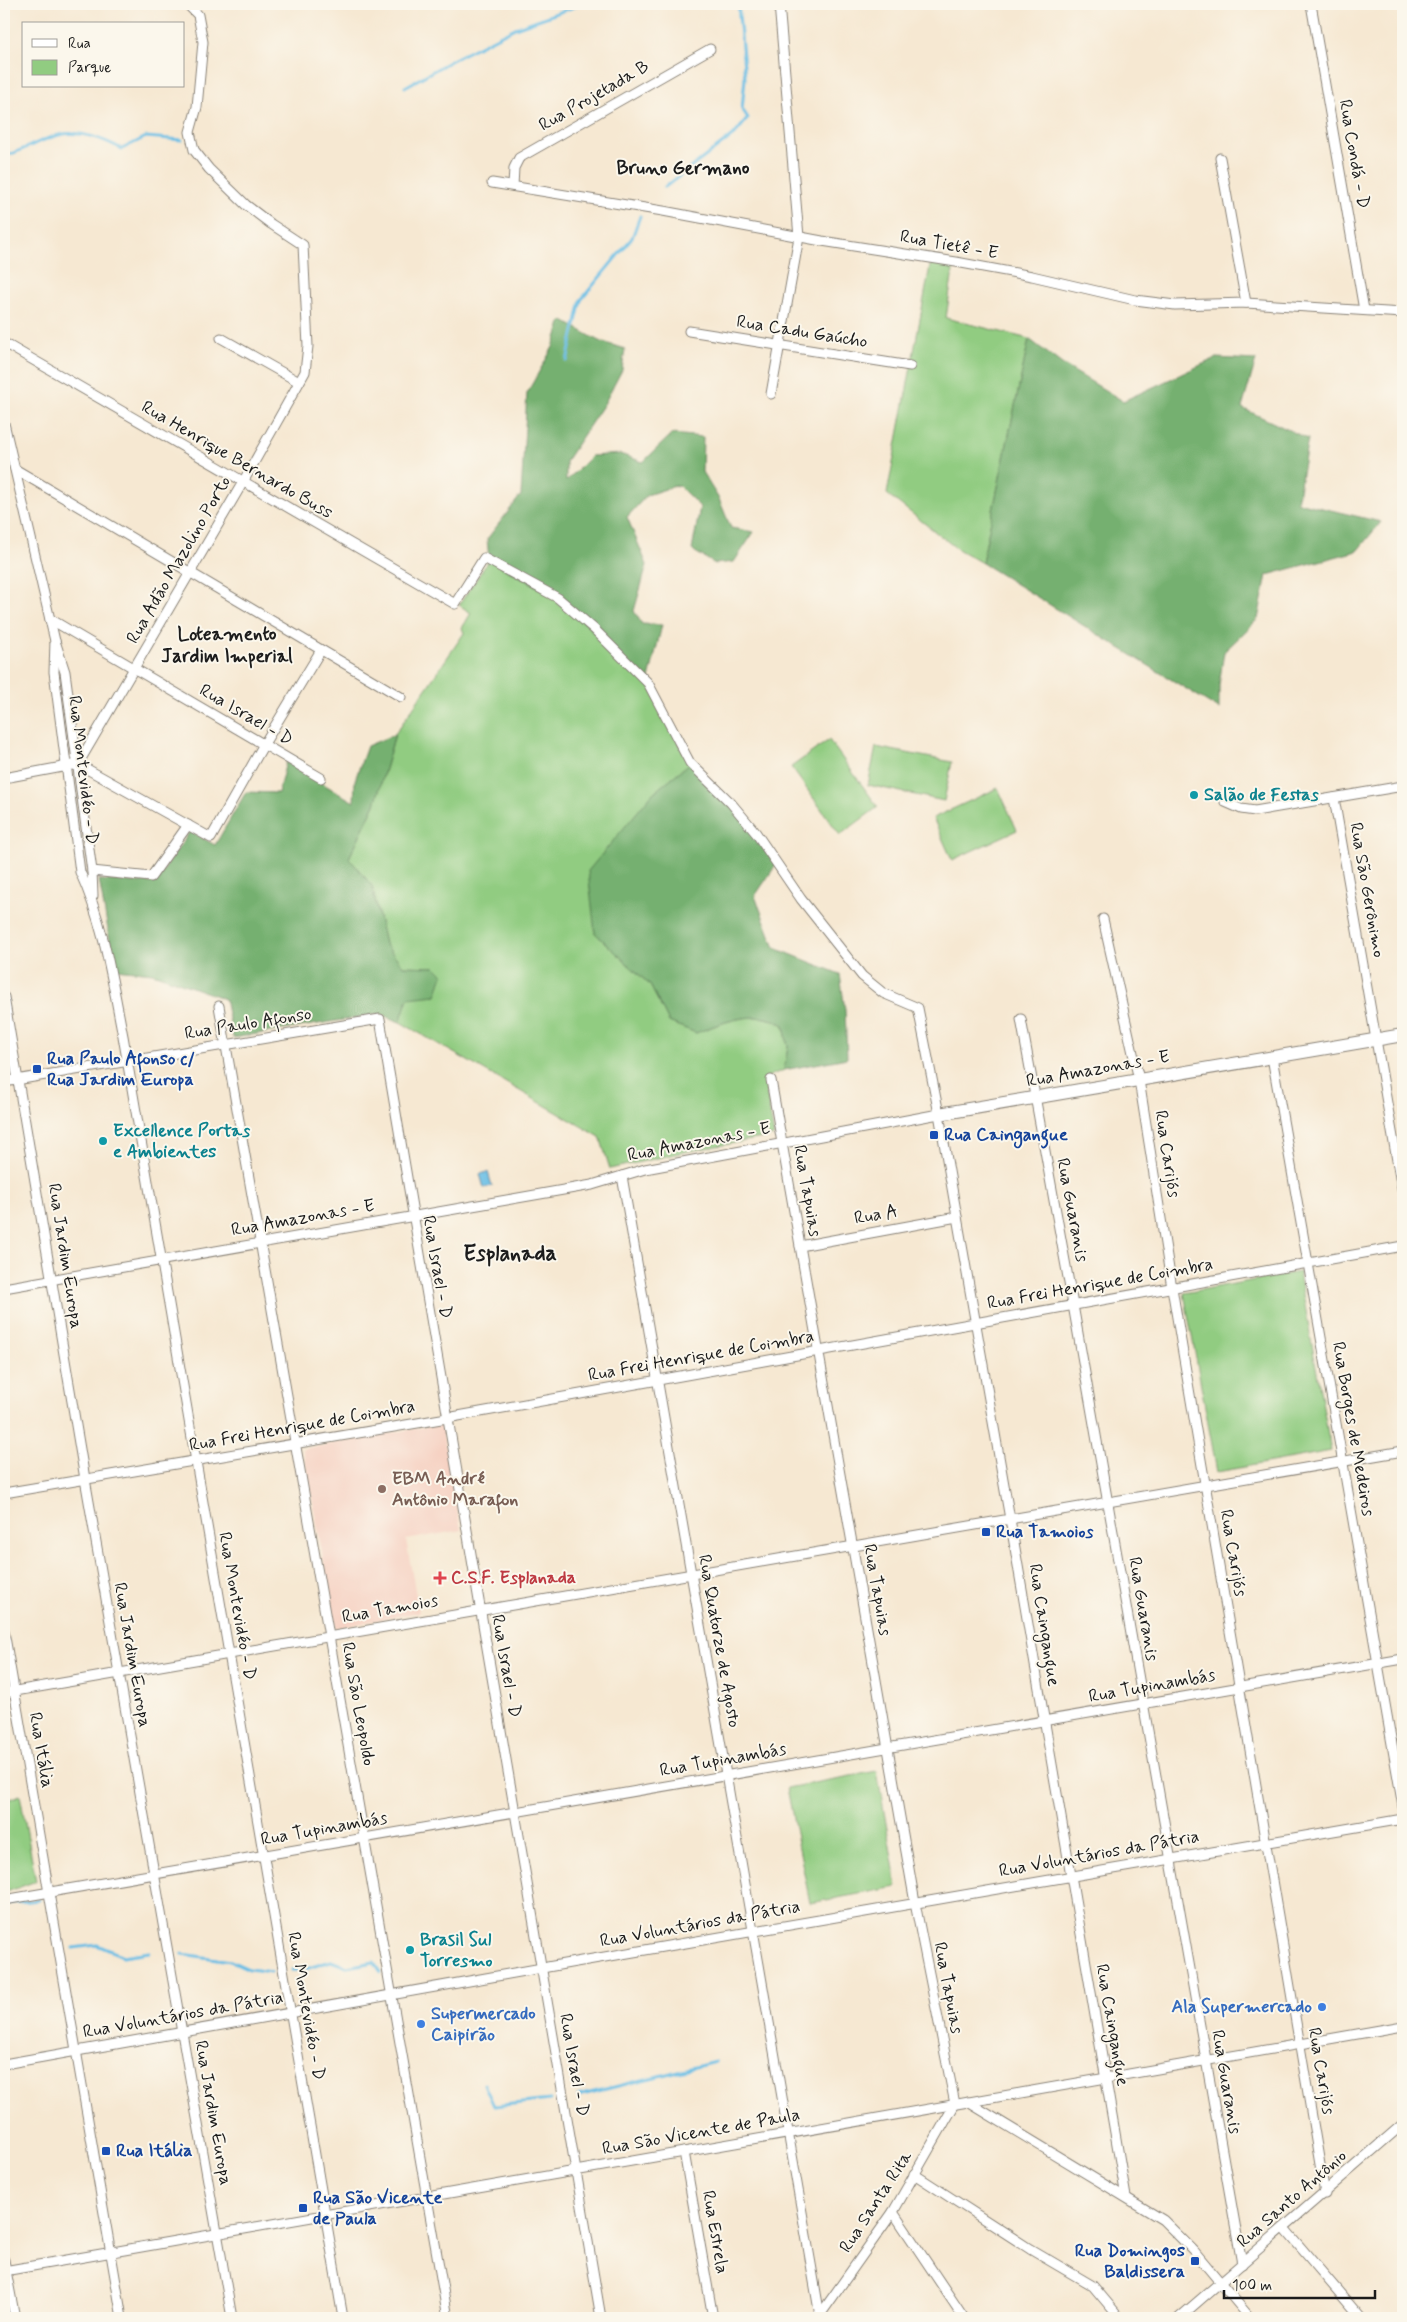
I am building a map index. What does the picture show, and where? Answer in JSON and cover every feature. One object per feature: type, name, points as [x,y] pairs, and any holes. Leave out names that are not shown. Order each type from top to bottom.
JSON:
[{"type":"street","name":"Rua Adão Mazolino Porto","points":[[78,764],[244,482],[305,372],[308,346],[303,245],[270,224],[246,205],[209,169],[194,150],[190,132],[197,107],[203,42],[198,15],[187,4]]},
{"type":"street","points":[[771,394],[799,237],[779,4]]},
{"type":"street","name":"Rua Condá - D","points":[[1311,4],[1364,310]]},
{"type":"street","name":"Rua Projetada B","points":[[513,186],[516,162],[519,158],[710,48]]},
{"type":"street","points":[[1220,158],[1246,303]]},
{"type":"street","name":"Rua Tietê - E","points":[[492,183],[1032,276],[1135,300],[1175,305],[1246,303],[1403,314]]},
{"type":"street","name":"Rua Cadu Gaúcho","points":[[689,331],[910,366]]},
{"type":"street","points":[[221,338],[299,382]]},
{"type":"street","name":"Rua Henrique Bernardo Buss","points":[[4,343],[455,604],[484,558]]},
{"type":"street","name":"Rua Montevidéo - D","points":[[4,423],[50,619],[65,672],[92,871],[93,902]]},
{"type":"street","points":[[15,469],[401,697]]},
{"type":"street","name":"Rua Caingangue","points":[[484,558],[558,598],[594,628],[648,683],[690,763],[731,803],[756,833],[801,899],[862,976],[883,993],[918,1008],[939,1114],[1010,1519],[1126,2197]]},
{"type":"street","name":"Rua Israel - D","points":[[50,619],[321,778]]},
{"type":"street","name":"Rua Montevidéo - D","points":[[56,641],[54,672],[80,872],[93,902],[108,958],[127,1061],[343,2318]]},
{"type":"street","points":[[4,778],[78,764],[212,838],[264,744],[321,650]]},
{"type":"street","points":[[59,711],[71,710]]},
{"type":"street","points":[[1225,802],[1241,809],[1255,811],[1403,786]]},
{"type":"street","name":"Rua São Gerônimo","points":[[1334,798],[1403,1195]]},
{"type":"street","points":[[92,871],[151,877],[188,825]]},
{"type":"street","name":"Rua Carijós","points":[[1103,919],[1140,1080],[1172,1288],[1325,2194]]},
{"type":"street","name":"Rua Jardim Europa","points":[[4,997],[85,1480],[232,2318]]},
{"type":"street","name":"Rua São Leopoldo","points":[[219,1006],[448,2318]]},
{"type":"street","name":"Rua Israel - D","points":[[380,1019],[412,1217],[601,2318]]},
{"type":"street","name":"Rua Paulo Afonso","points":[[4,1082],[380,1019]]},
{"type":"street","name":"Rua Guaranis","points":[[1021,1019],[1242,2264]]},
{"type":"street","name":"Rua Amazonas - E","points":[[4,1288],[592,1185],[644,1168],[939,1114],[1403,1035]]},
{"type":"street","name":"Rua Borges de Medeiros","points":[[1272,1057],[1403,1807]]},
{"type":"street","name":"Rua Tapuias","points":[[771,1080],[915,1903],[955,2104]]},
{"type":"street","name":"Rua Quatorze de Agosto","points":[[622,1176],[820,2316]]},
{"type":"street","name":"Rua A","points":[[800,1246],[957,1217]]},
{"type":"street","name":"Rua Frei Henrique de Coimbra","points":[[4,1493],[447,1418],[1403,1246]]},
{"type":"street","name":"Rua Tamoios","points":[[4,1693],[480,1609],[691,1575],[1403,1451]]},
{"type":"street","name":"Rua Itália","points":[[4,1631],[122,2318]]},
{"type":"street","name":"Rua Tupinambás","points":[[4,1900],[1403,1660]]},
{"type":"street","name":"Rua Voluntários da Pátria","points":[[4,2064],[392,1994],[1403,1819]]},
{"type":"street","name":"Rua São Vicente de Paula","points":[[5,2271],[1403,2026]]},
{"type":"street","points":[[968,2102],[1163,2220],[1194,2251],[1250,2318]]},
{"type":"street","name":"Rua Santa Rita","points":[[820,2316],[893,2212],[955,2104]]},
{"type":"street","name":"Rua Santo Antônio","points":[[1179,2318],[1325,2194],[1403,2124]]},
{"type":"street","name":"Rua Estrela","points":[[684,2152],[713,2318]]},
{"type":"street","points":[[914,2174],[1030,2249],[1092,2286],[1120,2318]]},
{"type":"street","points":[[893,2212],[964,2318]]},
{"type":"street","points":[[1284,2228],[1362,2318]]},
{"type":"street","points":[[4,2260],[15,2318]]},
{"type":"shaded area","name":"EBM André Antônio Marafon","points":[[441,1424],[461,1530],[406,1540],[419,1612],[336,1628],[303,1449]]},
{"type":"green space","points":[[931,261],[954,264],[946,318],[1029,339],[982,563],[956,548],[887,494]]},
{"type":"green space","points":[[562,320],[599,341],[625,349],[622,370],[604,404],[566,461],[566,481],[591,456],[620,454],[643,462],[672,434],[703,437],[702,472],[719,499],[731,528],[754,532],[734,562],[715,564],[692,550],[700,507],[678,485],[647,495],[627,517],[647,565],[634,611],[642,624],[662,625],[648,683],[558,598],[489,560],[487,539],[521,495],[527,393],[553,347]]},
{"type":"green space","points":[[1029,339],[1062,364],[1123,401],[1216,358],[1256,360],[1242,408],[1308,439],[1297,502],[1381,522],[1357,551],[1267,575],[1258,619],[1224,652],[1219,685],[1219,709],[982,563]]},
{"type":"green space","points":[[489,560],[558,598],[648,683],[690,763],[653,793],[622,832],[595,933],[650,985],[669,1022],[696,1033],[729,1021],[751,1017],[773,1020],[784,1025],[788,1047],[784,1070],[767,1077],[766,1090],[774,1136],[688,1151],[610,1169],[600,1137],[400,1022],[408,997],[436,995],[435,967],[403,966],[385,944],[372,886],[349,858],[375,804],[395,734],[464,633],[462,628],[471,613],[459,605]]},
{"type":"green space","points":[[395,734],[375,804],[349,858],[372,886],[385,944],[403,966],[435,967],[443,975],[436,995],[408,998],[400,1022],[379,1014],[233,1038],[225,999],[153,973],[115,969],[99,880],[155,883],[190,831],[215,845],[246,792],[278,793],[286,762],[354,802],[355,780],[367,746]]},
{"type":"green space","points":[[829,740],[878,807],[840,835],[791,767]]},
{"type":"green space","points":[[876,747],[952,762],[944,801],[868,785]]},
{"type":"green space","points":[[690,763],[731,803],[776,865],[755,896],[775,948],[840,974],[845,1010],[847,1058],[784,1070],[788,1047],[784,1025],[773,1020],[751,1017],[740,1018],[696,1033],[669,1022],[650,985],[595,933],[588,871],[653,793]]},
{"type":"green space","points":[[998,788],[1017,830],[952,860],[933,818]]},
{"type":"green space","points":[[1299,1272],[1331,1451],[1217,1472],[1184,1293]]},
{"type":"green space","points":[[877,1771],[897,1887],[810,1903],[787,1788]]},
{"type":"green space","points":[[20,1795],[36,1881],[4,1893],[4,1802]]},
{"type":"water","points":[[488,1172],[492,1186],[484,1188],[480,1174]]},
{"type":"waterway","points":[[405,87],[454,59],[515,28],[582,4]]},
{"type":"waterway","points":[[665,187],[735,134],[748,118],[742,109],[745,78],[738,4]]},
{"type":"waterway","points":[[4,156],[52,137],[67,134],[92,136],[122,149],[146,137],[182,140]]},
{"type":"waterway","points":[[567,361],[581,300],[632,238],[640,216]]},
{"type":"waterway","points":[[9,1903],[39,1900]]},
{"type":"waterway","points":[[73,1948],[97,1945],[123,1956],[149,1952]]},
{"type":"waterway","points":[[182,1954],[231,1961],[249,1969],[271,1972]]},
{"type":"waterway","points":[[292,1970],[302,1970],[331,1961],[347,1967],[374,1962],[381,1972]]},
{"type":"waterway","points":[[578,2096],[715,2062]]},
{"type":"waterway","points":[[484,2084],[494,2106],[550,2100]]},
{"type":"place","name":"Salão de Festas","points":[[1194,795]]},
{"type":"place","name":"Rua Paulo Afonso c/ Rua Jardim Europa","points":[[37,1069]]},
{"type":"place","name":"Rua Caingangue","points":[[934,1135]]},
{"type":"place","name":"Excellence Portas e Ambientes","points":[[103,1141]]},
{"type":"place","name":"EBM André Antônio Marafon","points":[[382,1489]]},
{"type":"place","name":"Rua Tamoios","points":[[986,1532]]},
{"type":"place","name":"C.S.F. Esplanada","points":[[440,1578]]},
{"type":"place","name":"Brasil Sul Torresmo","points":[[410,1950]]},
{"type":"place","name":"Ala Supermercado","points":[[1322,2007]]},
{"type":"place","name":"Supermercado Caipirão","points":[[421,2024]]},
{"type":"place","name":"Rua Itália","points":[[106,2151]]},
{"type":"place","name":"Rua São Vicente de Paula","points":[[303,2208]]},
{"type":"place","name":"Rua Domingos Baldissera","points":[[1195,2261]]},
{"type":"district","name":"Bruno Germano","points":[[683,168]]},
{"type":"district","name":"Loteamento Jardim Imperial","points":[[227,645]]},
{"type":"district","name":"Esplanada","points":[[510,1254]]}]
